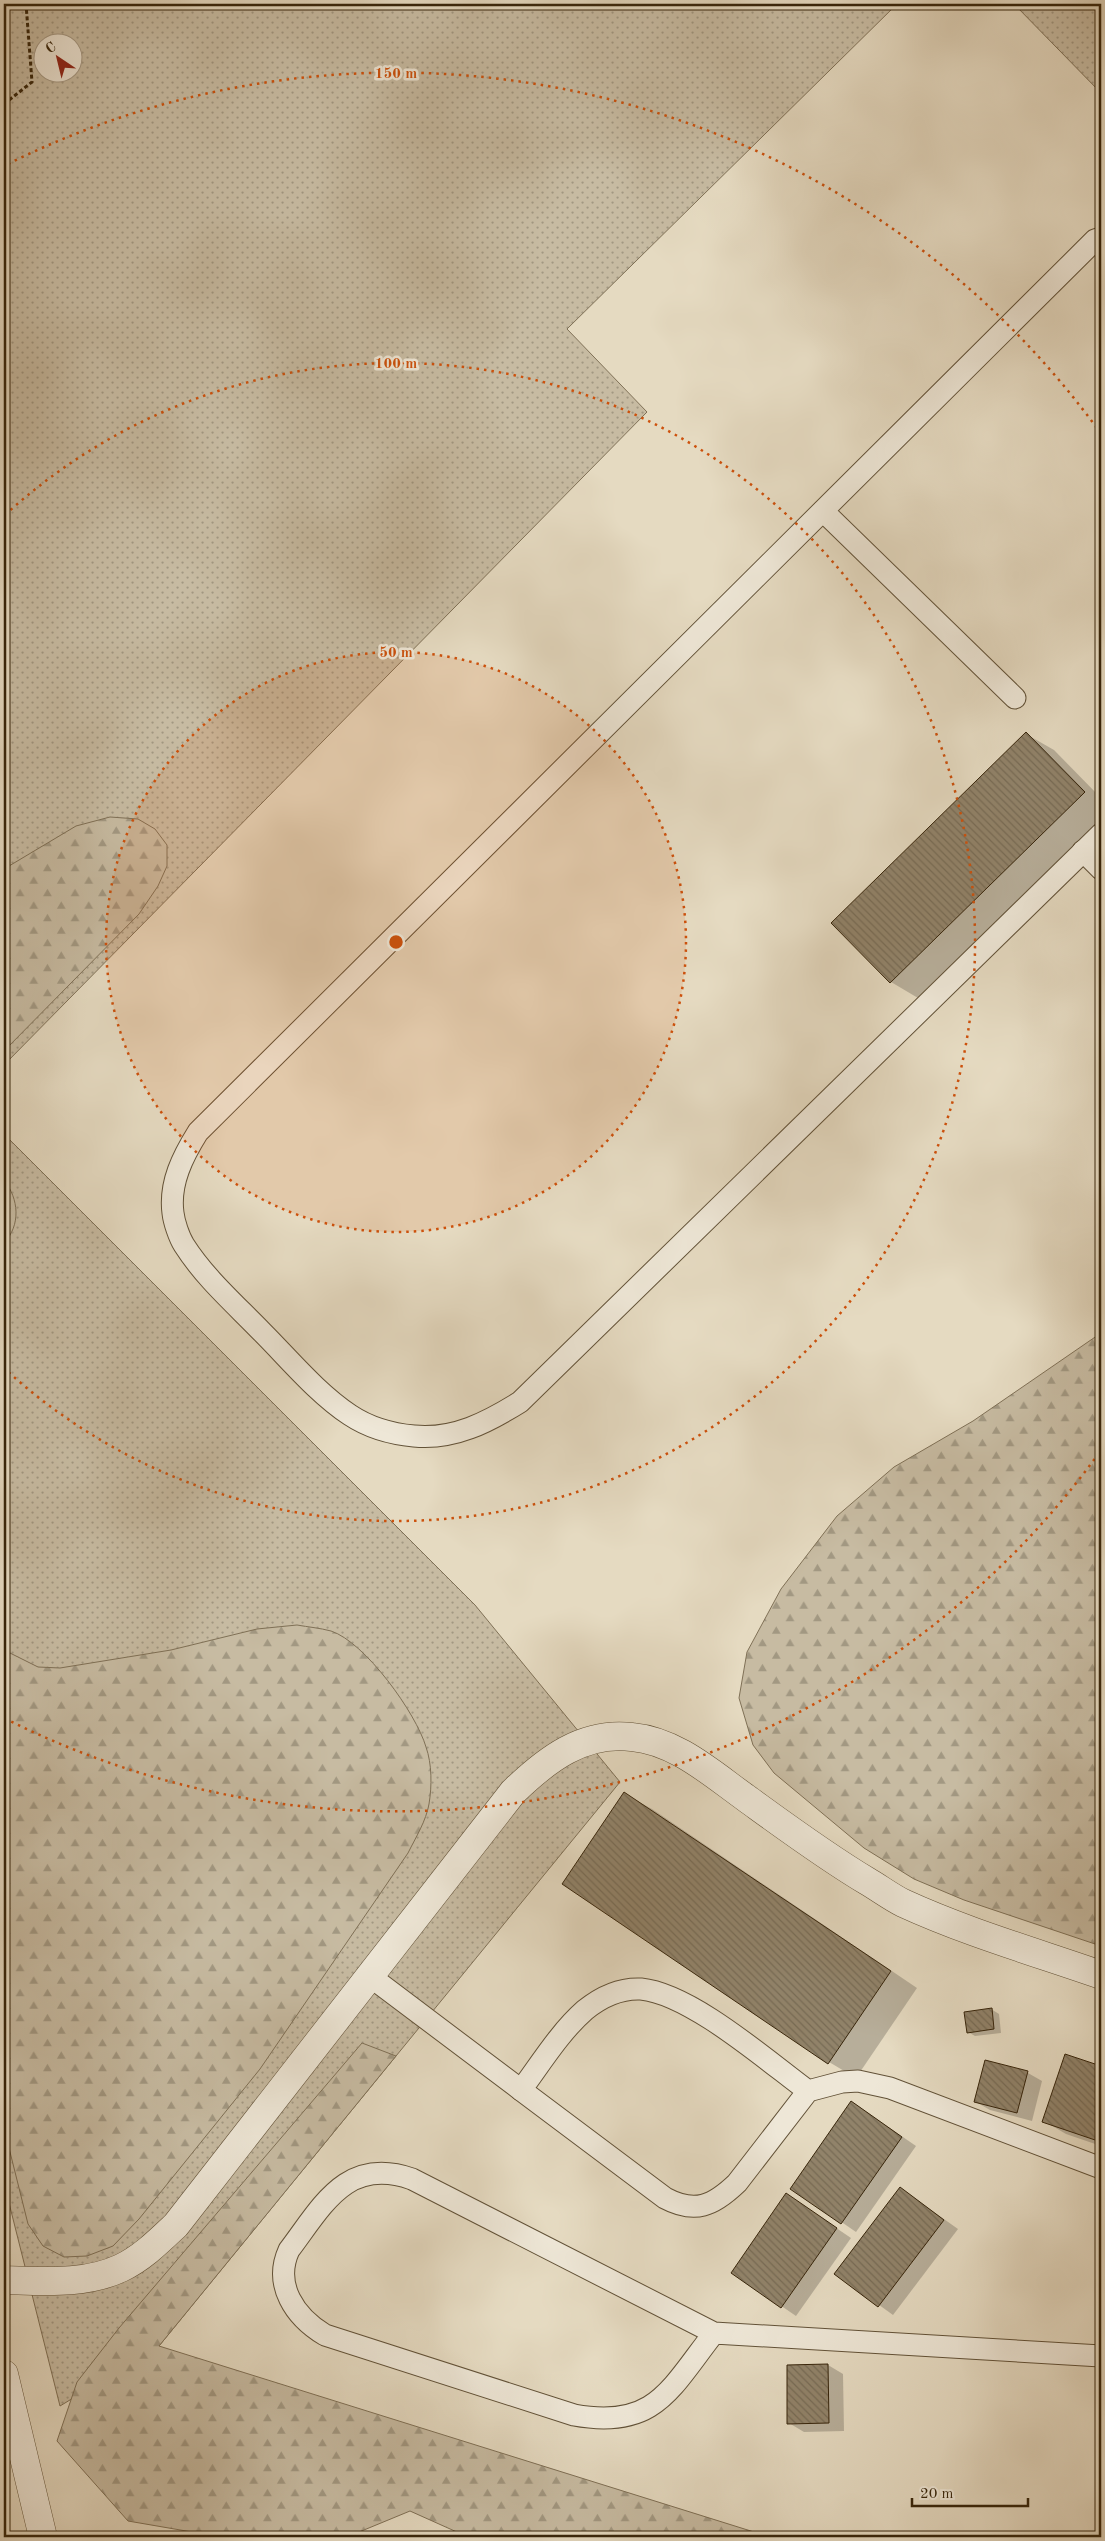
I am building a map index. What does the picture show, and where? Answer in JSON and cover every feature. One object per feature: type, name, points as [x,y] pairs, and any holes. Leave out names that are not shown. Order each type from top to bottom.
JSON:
[{"type":"street","points":[[4,2280],[55,2282],[88,2278],[121,2268],[151,2249],[176,2225],[371,1977],[513,1792],[538,1768],[565,1750],[596,1737],[631,1736],[664,1744],[698,1764],[828,1858],[902,1902],[980,1933],[1101,1975]]},
{"type":"street","points":[[4,2374],[44,2537]]},
{"type":"lane","points":[[1101,238],[1095,240],[198,1132],[183,1156],[174,1183],[173,1213],[182,1243],[201,1269],[323,1394],[351,1416],[382,1430],[415,1437],[449,1435],[486,1424],[520,1402],[1101,834]]},
{"type":"lane","points":[[823,511],[1015,698]]},
{"type":"lane","points":[[1084,851],[1101,869]]},
{"type":"lane","points":[[371,1977],[665,2198],[677,2204],[691,2207],[708,2204],[730,2189],[808,2091],[842,2082],[873,2083],[1101,2168]]},
{"type":"lane","points":[[521,2090],[572,2022],[586,2009],[602,1998],[621,1991],[640,1989],[664,1995],[705,2016],[808,2091]]},
{"type":"lane","points":[[714,2333],[671,2389],[657,2402],[641,2413],[620,2419],[596,2419],[565,2412],[325,2334],[312,2327],[294,2307],[284,2285],[284,2261],[289,2250],[336,2190],[349,2180],[364,2174],[380,2172],[397,2174],[421,2184],[714,2333],[1101,2356]]},
{"type":"path","points":[[4,104],[32,82],[26,4]]},
{"type":"green space","points":[[4,4],[897,4],[567,329],[647,412],[4,1065]]},
{"type":"green space","points":[[1014,4],[1101,4],[1101,93]]},
{"type":"green space","points":[[110,817],[138,819],[155,829],[167,845],[167,866],[158,886],[139,914],[4,1051],[4,869],[76,826]]},
{"type":"green space","points":[[4,1134],[475,1605],[620,1782],[159,2346],[60,2406],[4,2183]]},
{"type":"green space","points":[[4,1180],[13,1195],[16,1212],[13,1228],[4,1243]]},
{"type":"green space","points":[[1101,1333],[1101,1946],[964,1900],[914,1879],[864,1848],[774,1773],[753,1745],[739,1698],[747,1652],[781,1589],[837,1516],[894,1467],[973,1421]]},
{"type":"green space","points":[[297,1625],[331,1631],[344,1638],[359,1649],[388,1680],[401,1698],[412,1716],[428,1754],[431,1783],[426,1817],[408,1853],[260,2069],[139,2219],[113,2246],[87,2256],[64,2257],[43,2246],[28,2224],[4,2128],[4,1650],[38,1667],[60,1668],[171,1650],[257,1629]]},
{"type":"green space","points":[[362,2043],[396,2056],[159,2346],[770,2537],[468,2537],[410,2511],[347,2537],[221,2537],[128,2521],[57,2441],[77,2382],[119,2328]]},
{"type":"building","points":[[1026,732],[1085,792],[890,983],[831,923]]},
{"type":"building","points":[[624,1792],[891,1971],[828,2064],[562,1884]]},
{"type":"building","points":[[992,2008],[994,2029],[967,2033],[964,2012]]},
{"type":"building","points":[[1065,2054],[1101,2066],[1101,2142],[1042,2122]]},
{"type":"building","points":[[985,2060],[1028,2071],[1017,2113],[974,2102]]},
{"type":"building","points":[[851,2101],[902,2137],[841,2224],[790,2189]]},
{"type":"building","points":[[900,2187],[944,2220],[878,2307],[834,2274]]},
{"type":"building","points":[[786,2193],[837,2228],[781,2308],[731,2273]]},
{"type":"building","points":[[828,2364],[829,2423],[787,2424],[787,2365]]}]
